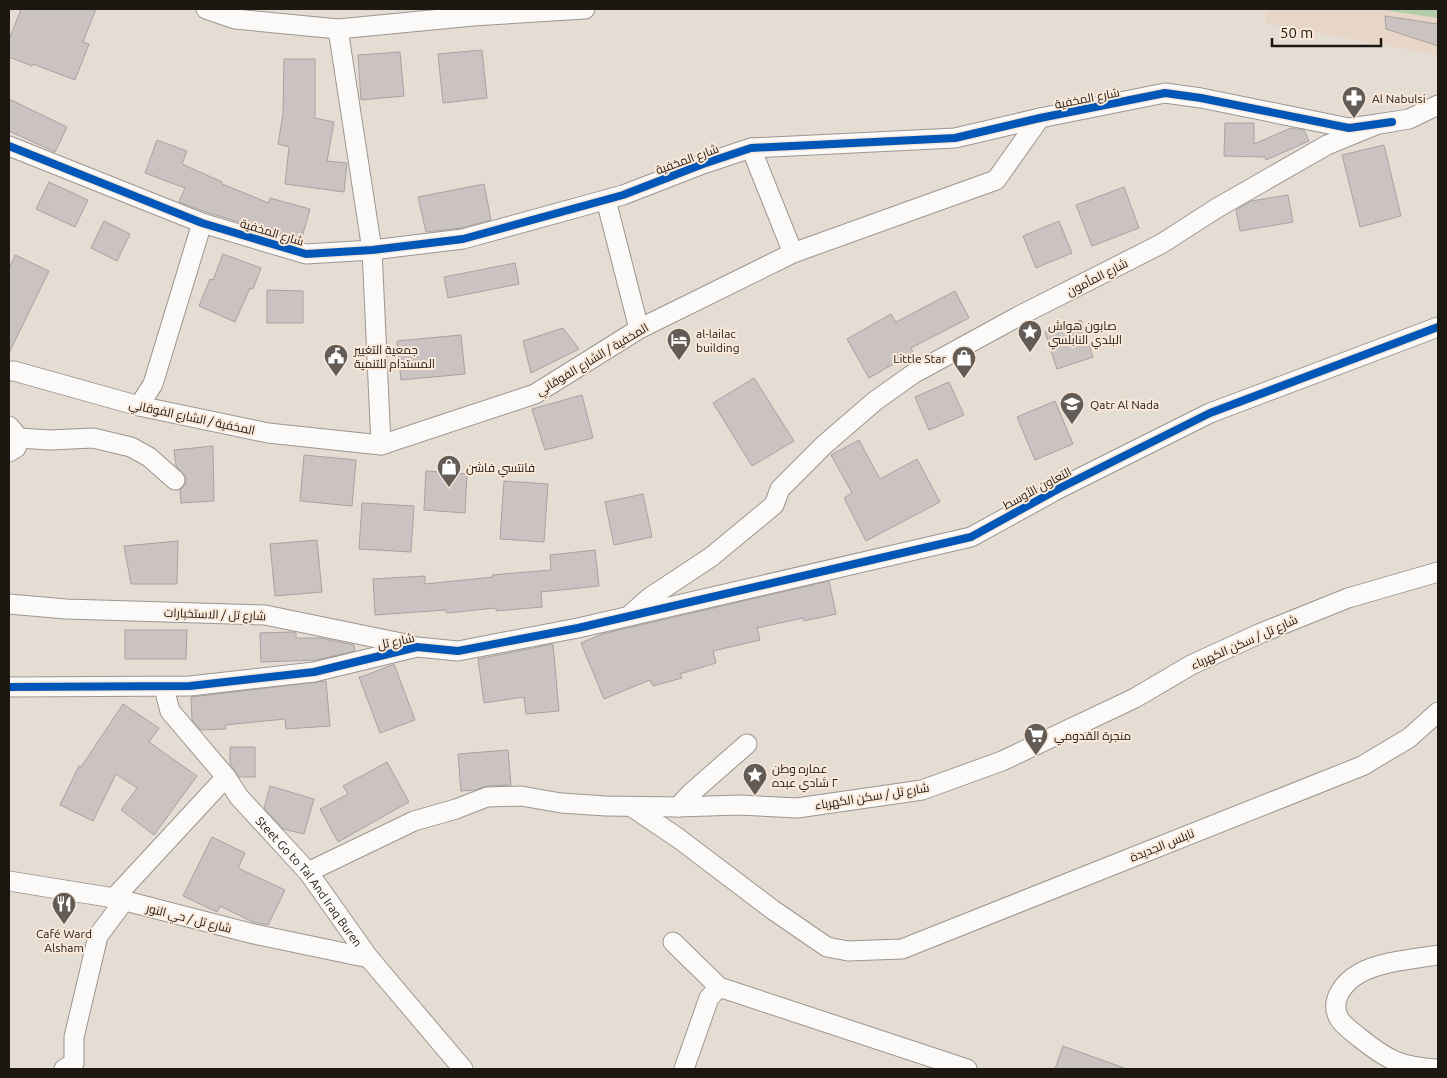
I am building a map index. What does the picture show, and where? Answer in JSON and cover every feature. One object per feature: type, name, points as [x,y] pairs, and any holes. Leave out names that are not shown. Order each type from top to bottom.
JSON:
[{"type":"street","points":[[206,9],[235,20],[338,28],[473,16],[585,9]]},
{"type":"street","points":[[338,28],[372,250],[381,445]]},
{"type":"street","name":"شارع المخفية","points":[[9,146],[202,223],[306,254],[372,250],[463,239],[623,195],[703,164],[751,148],[955,138],[1040,118],[1165,93],[1200,98],[1349,128],[1392,122]]},
{"type":"street","name":"شارع المأمون","points":[[780,489],[850,422],[896,385],[921,368],[1161,244],[1217,208],[1327,145],[1378,124],[1408,119],[1438,104]]},
{"type":"street","name":"المخفية / الشارع الفوقاني","points":[[9,371],[138,406],[268,433],[381,445],[535,394],[640,329],[793,253],[996,180],[1040,118]]},
{"type":"street","points":[[751,148],[793,253]]},
{"type":"street","points":[[606,200],[640,329]]},
{"type":"street","points":[[138,406],[153,384],[202,223]]},
{"type":"street","name":"التعاون الأوسط","points":[[629,616],[971,537],[1060,488],[1210,413],[1438,327]]},
{"type":"street","points":[[12,439],[93,438],[131,447],[149,457],[175,480]]},
{"type":"street","name":"شارع تل","points":[[9,687],[166,688],[314,672],[417,647],[458,651],[578,628],[629,616],[649,598],[711,557],[767,511],[774,505],[780,489]]},
{"type":"street","name":"شارع تل / سكن الكهرباء","points":[[308,872],[414,821],[456,809],[488,797],[521,796],[561,803],[632,807],[739,805],[797,808],[922,790],[1002,761],[1135,698],[1191,665],[1261,633],[1348,598],[1438,572]]},
{"type":"street","name":"شارع تل / الاستخبارات","points":[[9,604],[66,609],[265,615],[417,647]]},
{"type":"street","name":"Steet Go to Tal And Iraq Buren","points":[[166,688],[170,711],[226,777],[239,797],[308,872],[369,958],[463,1069]]},
{"type":"street","name":"نابلس الجديدة","points":[[632,807],[678,838],[773,910],[827,946],[848,951],[902,949],[1362,766],[1409,738],[1438,712]]},
{"type":"street","points":[[1416,731],[1438,730]]},
{"type":"street","points":[[678,807],[691,793],[747,744]]},
{"type":"street","points":[[64,1069],[74,1063],[74,1037],[98,936],[119,899],[226,777]]},
{"type":"street","name":"شارع تل / حي النور","points":[[9,881],[119,899],[254,934],[369,958]]},
{"type":"street","points":[[673,942],[719,987],[967,1069]]},
{"type":"street","points":[[1436,1069],[1401,1063],[1376,1051],[1344,1024],[1338,1016],[1336,1006],[1337,996],[1343,987],[1364,971],[1384,964],[1438,955]]},
{"type":"street","points":[[684,1069],[708,998],[719,987]]},
{"type":"shaded area","points":[[1266,9],[1438,9],[1438,55],[1265,23]]},
{"type":"green space","points":[[1377,9],[1438,9],[1438,18]]},
{"type":"building","points":[[21,9],[96,9],[83,42],[89,44],[75,80],[9,57],[9,40]]},
{"type":"building","points":[[1385,16],[1438,24],[1438,46],[1386,29]]},
{"type":"building","points":[[482,50],[487,98],[443,103],[438,54]]},
{"type":"building","points":[[400,52],[404,96],[361,100],[358,55]]},
{"type":"building","points":[[284,59],[315,59],[315,118],[334,122],[327,161],[347,163],[344,192],[285,184],[289,147],[278,144],[283,114]]},
{"type":"building","points":[[9,99],[67,127],[55,152],[9,131]]},
{"type":"building","points":[[1225,123],[1254,123],[1254,144],[1291,128],[1304,130],[1309,141],[1266,160],[1265,157],[1224,156]]},
{"type":"building","points":[[157,140],[187,151],[182,164],[222,182],[222,184],[269,203],[270,198],[310,209],[301,241],[179,202],[185,188],[145,173]]},
{"type":"building","points":[[1384,145],[1401,216],[1360,227],[1342,155]]},
{"type":"building","points":[[49,182],[88,200],[75,227],[36,209]]},
{"type":"building","points":[[484,184],[491,220],[461,228],[426,232],[418,197]]},
{"type":"building","points":[[1124,187],[1139,228],[1092,246],[1076,205]]},
{"type":"building","points":[[1288,195],[1293,222],[1240,231],[1236,210],[1251,201]]},
{"type":"building","points":[[104,221],[130,234],[117,261],[91,248]]},
{"type":"building","points":[[1059,221],[1072,253],[1036,268],[1023,236]]},
{"type":"building","points":[[223,254],[261,268],[253,289],[250,288],[235,322],[199,306],[210,279],[213,280]]},
{"type":"building","points":[[15,255],[49,271],[9,353],[9,269]]},
{"type":"building","points":[[515,263],[519,284],[448,298],[444,277]]},
{"type":"building","points":[[267,290],[303,291],[303,323],[267,323]]},
{"type":"building","points":[[955,291],[969,318],[911,348],[913,353],[869,378],[847,339],[891,314],[896,322]]},
{"type":"building","points":[[1081,320],[1093,357],[1057,369],[1045,332]]},
{"type":"building","points":[[563,328],[579,349],[531,373],[523,341]]},
{"type":"building","points":[[461,335],[465,374],[401,380],[397,341]]},
{"type":"building","points":[[754,378],[794,441],[752,466],[713,403]]},
{"type":"building","points":[[949,382],[964,415],[929,430],[915,397]]},
{"type":"building","points":[[582,395],[593,438],[545,450],[532,409]]},
{"type":"building","points":[[1055,401],[1073,444],[1035,460],[1017,417]]},
{"type":"building","points":[[859,440],[880,479],[917,459],[940,502],[866,541],[844,498],[852,493],[831,455]]},
{"type":"building","points":[[213,446],[214,501],[181,503],[180,490],[186,483],[186,477],[176,466],[174,450]]},
{"type":"building","points":[[304,455],[356,460],[352,506],[300,501]]},
{"type":"building","points":[[426,471],[467,474],[465,513],[424,510]]},
{"type":"building","points":[[504,481],[548,484],[544,542],[500,539]]},
{"type":"building","points":[[643,494],[652,537],[614,545],[605,502]]},
{"type":"building","points":[[362,503],[414,506],[411,552],[359,549]]},
{"type":"building","points":[[317,540],[322,592],[275,596],[270,544]]},
{"type":"building","points":[[178,541],[177,584],[131,584],[124,546]]},
{"type":"building","points":[[595,550],[599,586],[541,592],[542,607],[496,611],[496,608],[447,613],[446,610],[375,615],[373,579],[425,576],[425,584],[493,577],[492,575],[551,570],[550,555]]},
{"type":"building","points":[[829,581],[836,614],[804,621],[803,618],[757,628],[760,640],[713,651],[716,663],[680,674],[682,678],[653,686],[650,680],[604,699],[581,643],[602,634]]},
{"type":"building","points":[[125,630],[187,630],[186,659],[125,659]]},
{"type":"building","points":[[260,633],[296,633],[296,638],[320,638],[354,645],[355,651],[317,660],[261,662]]},
{"type":"building","points":[[553,644],[559,711],[526,714],[524,697],[484,703],[478,659]]},
{"type":"building","points":[[394,664],[415,720],[380,733],[359,677]]},
{"type":"building","points":[[326,681],[330,726],[286,729],[285,719],[225,725],[226,729],[201,730],[192,720],[191,697]]},
{"type":"building","points":[[123,704],[159,728],[149,742],[197,776],[154,835],[121,810],[137,788],[116,774],[93,821],[60,805],[79,766],[81,767]]},
{"type":"building","points":[[230,747],[255,747],[255,777],[239,777],[230,764]]},
{"type":"building","points":[[508,750],[511,785],[487,786],[475,790],[461,791],[458,754]]},
{"type":"building","points":[[387,762],[409,802],[338,842],[320,809],[348,794],[343,786]]},
{"type":"building","points":[[270,786],[314,799],[304,834],[283,829],[264,808]]},
{"type":"building","points":[[212,837],[245,853],[238,868],[285,890],[268,925],[253,922],[220,906],[217,912],[183,896]]},
{"type":"building","points":[[1063,1046],[1124,1068],[1055,1069]]},
{"type":"cycle path","points":[[9,146],[202,223],[306,254],[372,250],[463,239],[623,195],[703,164],[751,148],[955,138],[1040,118],[1165,93],[1201,98],[1349,128],[1392,122]]},
{"type":"cycle path","points":[[9,687],[190,686],[314,672],[417,647],[458,651],[578,628],[971,537],[1060,488],[1210,413],[1438,327]]},
{"type":"place","name":"Al Nabulsi","points":[[1354,119]]},
{"type":"place","name":"صابون هواش البلدي النابلسي","points":[[1030,353]]},
{"type":"place","name":"al-lailac building","points":[[679,361]]},
{"type":"place","name":"جمعية التغيير المستدام للتنمية","points":[[336,377]]},
{"type":"place","name":"Little Star","points":[[964,379]]},
{"type":"place","name":"Qatr Al Nada","points":[[1072,425]]},
{"type":"place","name":"فانتسي فاشن","points":[[449,488]]},
{"type":"place","name":"منجرة القدومي","points":[[1036,756]]},
{"type":"place","name":"عماره وطن ٢ شادي عبده","points":[[755,796]]},
{"type":"place","name":"Café Ward Alsham","points":[[64,925]]}]
